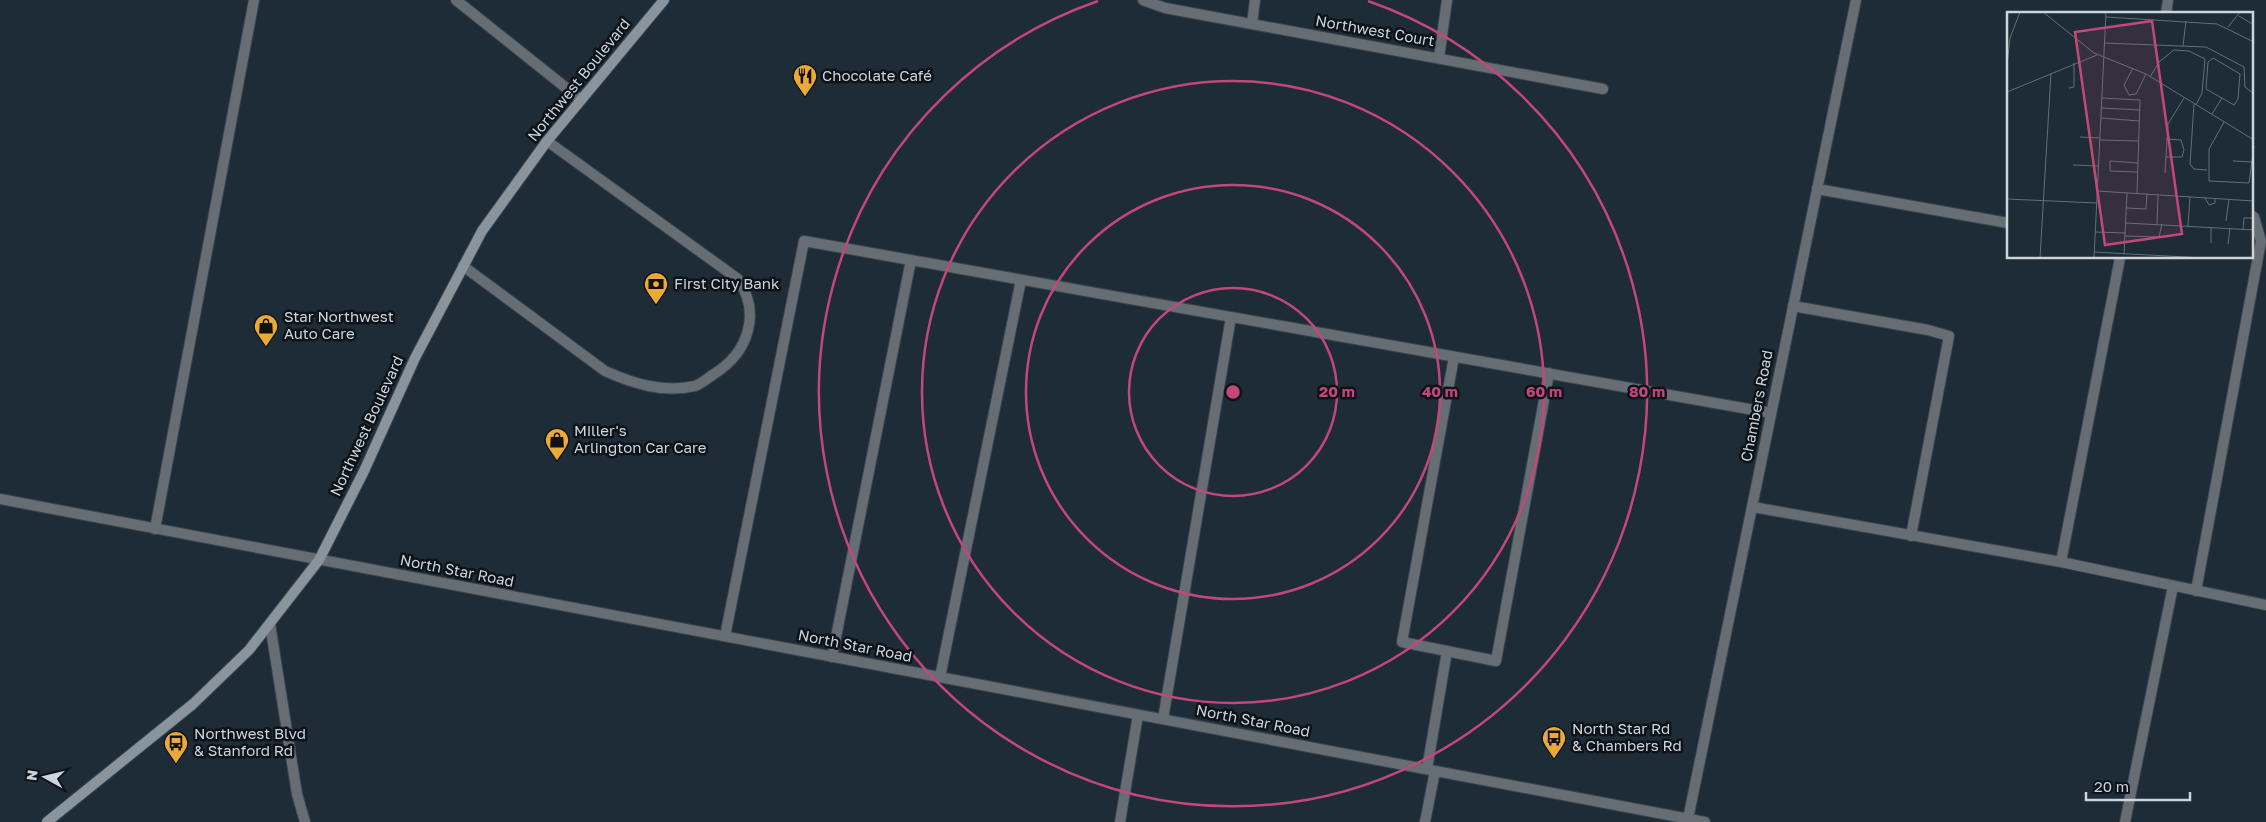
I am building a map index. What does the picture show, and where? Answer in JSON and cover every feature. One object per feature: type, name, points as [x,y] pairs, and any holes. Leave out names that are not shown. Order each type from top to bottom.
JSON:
[{"type":"main road","name":"Northwest Boulevard","points":[[48,822],[193,704],[249,650],[319,560],[364,471],[415,358],[482,231],[580,99],[664,0]]},
{"type":"street","points":[[155,529],[254,0]]},
{"type":"street","points":[[456,0],[580,99]]},
{"type":"street","name":"Northwest Court","points":[[1143,0],[1165,8],[1603,88]]},
{"type":"street","points":[[1252,24],[1254,0]]},
{"type":"street","points":[[1439,58],[1447,0]]},
{"type":"street","name":"Chambers Road","points":[[1688,819],[1856,0]]},
{"type":"street","points":[[463,266],[605,371],[631,382],[665,389],[697,385],[726,367],[743,344],[751,318],[748,293],[738,279],[547,141]]},
{"type":"street","points":[[1817,189],[2007,223]]},
{"type":"street","points":[[2196,591],[2261,241],[2254,217]]},
{"type":"street","points":[[725,636],[804,241],[1771,413]]},
{"type":"street","points":[[2061,562],[2120,259]]},
{"type":"street","points":[[832,657],[911,260]]},
{"type":"street","points":[[940,677],[1021,280]]},
{"type":"street","points":[[1793,306],[1928,330],[1949,336],[1911,536]]},
{"type":"street","points":[[1163,719],[1231,317]]},
{"type":"street","points":[[1454,357],[1402,642],[1496,661],[1549,374]]},
{"type":"street","name":"North Star Road","points":[[0,499],[1704,822]]},
{"type":"street","points":[[1753,506],[2061,562],[2266,605]]},
{"type":"street","points":[[2125,822],[2173,586]]},
{"type":"street","points":[[270,624],[297,794],[305,822]]},
{"type":"street","points":[[1425,822],[1447,651]]},
{"type":"street","points":[[1120,822],[1138,715]]},
{"type":"place","name":"Chocolate Café","points":[[805,97]]},
{"type":"place","name":"First City Bank","points":[[656,305]]},
{"type":"place","name":"Star Northwest Auto Care","points":[[266,347]]},
{"type":"place","name":"Miller's Arlington Car Care","points":[[557,461]]},
{"type":"place","name":"North Star Rd & Chambers Rd","points":[[1554,759]]},
{"type":"place","name":"Northwest Blvd & Stanford Rd","points":[[176,764]]}]
